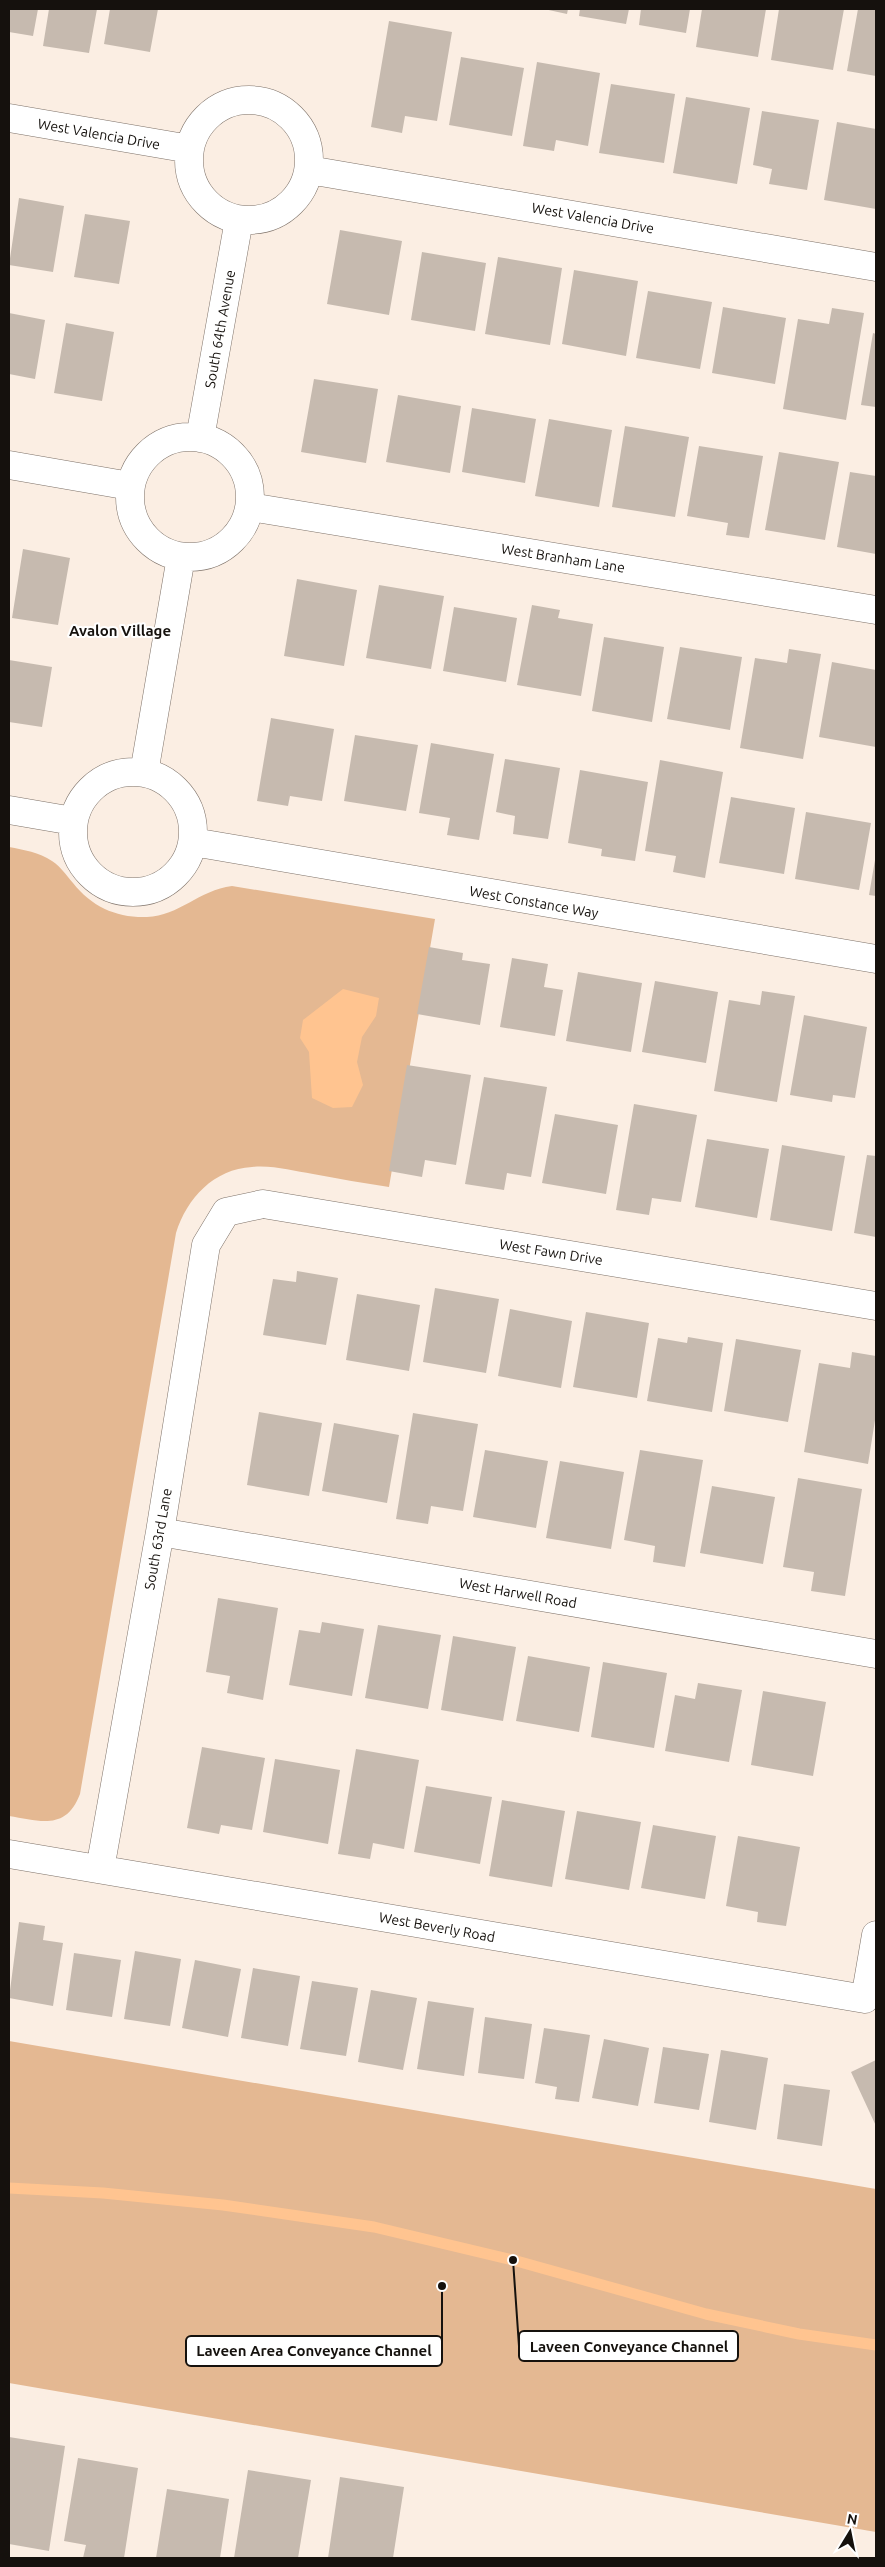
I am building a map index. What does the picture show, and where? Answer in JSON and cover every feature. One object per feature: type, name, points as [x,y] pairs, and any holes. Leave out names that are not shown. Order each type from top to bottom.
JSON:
[{"type":"street","points":[[249,100],[270,103],[288,114],[302,130],[309,149],[309,170],[303,188],[292,203],[276,214],[259,220],[239,220],[221,214],[206,202],[194,187],[189,168],[190,149],[197,129],[210,114],[229,104],[249,100]]},
{"type":"street","name":"West Valencia Drive","points":[[9,118],[190,149]]},
{"type":"street","name":"West Valencia Drive","points":[[309,170],[876,267]]},
{"type":"street","name":"South 64th Avenue","points":[[200,438],[239,220]]},
{"type":"street","points":[[182,437],[200,438],[218,443],[234,455],[245,470],[250,488],[250,506],[244,524],[233,539],[218,550],[200,556],[181,557],[156,546],[137,526],[129,500],[130,486],[136,468],[148,453],[164,442],[182,437]]},
{"type":"street","points":[[9,465],[130,486]]},
{"type":"street","name":"West Branham Lane","points":[[250,506],[876,610]]},
{"type":"street","points":[[144,773],[181,557]]},
{"type":"street","points":[[125,772],[144,773],[162,779],[177,791],[188,806],[193,824],[193,842],[187,859],[177,873],[164,884],[148,890],[131,892],[114,889],[98,882],[86,870],[77,855],[73,838],[73,821],[80,803],[91,788],[107,778],[125,772]]},
{"type":"street","points":[[9,810],[73,821]]},
{"type":"street","name":"West Constance Way","points":[[193,842],[876,959]]},
{"type":"street","name":"West Fawn Drive","points":[[226,1212],[263,1204],[876,1306]]},
{"type":"street","name":"South 63rd Lane","points":[[100,1870],[160,1532],[206,1245],[226,1212]]},
{"type":"street","name":"West Harwell Road","points":[[160,1532],[876,1654]]},
{"type":"street","name":"West Beverly Road","points":[[9,1854],[865,1999],[876,1936]]},
{"type":"shaded area","points":[[9,847],[42,855],[58,866],[88,899],[97,905],[115,913],[136,917],[158,916],[179,908],[209,892],[232,886],[435,919],[389,1187],[275,1168],[252,1167],[238,1169],[226,1173],[204,1188],[187,1208],[181,1220],[176,1233],[80,1794],[74,1806],[67,1814],[60,1819],[51,1821],[9,1816]]},
{"type":"shaded area","points":[[343,989],[379,998],[376,1016],[362,1037],[357,1062],[363,1085],[352,1107],[333,1108],[312,1098],[309,1052],[300,1038],[303,1020]]},
{"type":"shaded area","points":[[9,2041],[876,2189],[876,2532],[9,2383]]},
{"type":"building","points":[[9,9],[38,9],[33,36],[9,32]]},
{"type":"building","points":[[49,9],[97,9],[89,53],[43,46]]},
{"type":"building","points":[[110,9],[158,9],[150,52],[104,44]]},
{"type":"building","points":[[544,9],[568,9],[567,14]]},
{"type":"building","points":[[580,9],[629,9],[626,24],[579,16]]},
{"type":"building","points":[[641,9],[690,9],[686,33],[639,25]]},
{"type":"building","points":[[702,9],[766,9],[758,57],[696,47]]},
{"type":"building","points":[[779,9],[844,9],[833,70],[771,60]]},
{"type":"building","points":[[858,9],[876,9],[876,76],[847,71]]},
{"type":"building","points":[[389,21],[452,32],[437,121],[405,116],[402,133],[371,127]]},
{"type":"building","points":[[461,57],[524,68],[512,136],[449,125]]},
{"type":"building","points":[[537,62],[600,73],[588,146],[556,140],[554,151],[523,146]]},
{"type":"building","points":[[611,84],[675,94],[664,163],[599,153]]},
{"type":"building","points":[[686,97],[750,108],[737,184],[673,173]]},
{"type":"building","points":[[762,111],[819,120],[807,190],[769,184],[772,169],[753,165]]},
{"type":"building","points":[[837,122],[876,129],[876,209],[824,200]]},
{"type":"building","points":[[19,198],[64,206],[53,272],[9,265]]},
{"type":"building","points":[[85,214],[130,221],[119,284],[74,277]]},
{"type":"building","points":[[340,230],[402,241],[389,315],[327,304]]},
{"type":"building","points":[[422,252],[486,263],[475,331],[411,320]]},
{"type":"building","points":[[498,257],[562,268],[550,345],[485,334]]},
{"type":"building","points":[[574,270],[638,281],[626,356],[562,344]]},
{"type":"building","points":[[648,291],[712,302],[700,369],[636,358]]},
{"type":"building","points":[[723,307],[786,318],[775,384],[712,373]]},
{"type":"building","points":[[832,308],[864,313],[846,420],[783,409],[798,319],[829,324]]},
{"type":"building","points":[[9,313],[45,320],[35,379],[9,374]]},
{"type":"building","points":[[66,323],[114,332],[102,401],[54,393]]},
{"type":"building","points":[[873,333],[876,334],[876,407],[861,405]]},
{"type":"building","points":[[314,379],[378,389],[366,463],[301,452]]},
{"type":"building","points":[[398,395],[461,406],[450,473],[386,462]]},
{"type":"building","points":[[472,408],[536,419],[525,483],[462,472]]},
{"type":"building","points":[[549,419],[612,430],[599,507],[535,496]]},
{"type":"building","points":[[625,426],[689,437],[675,517],[612,507]]},
{"type":"building","points":[[699,446],[763,456],[749,538],[726,535],[728,523],[687,516]]},
{"type":"building","points":[[779,452],[839,462],[825,540],[765,530]]},
{"type":"building","points":[[850,472],[876,476],[876,554],[837,547]]},
{"type":"building","points":[[23,549],[70,558],[58,625],[12,618]]},
{"type":"building","points":[[297,579],[357,590],[344,666],[284,656]]},
{"type":"building","points":[[379,585],[444,596],[431,669],[366,658]]},
{"type":"building","points":[[532,605],[560,610],[558,618],[593,624],[581,696],[517,685]]},
{"type":"building","points":[[454,607],[517,618],[506,682],[443,671]]},
{"type":"building","points":[[604,637],[664,647],[652,722],[592,711]]},
{"type":"building","points":[[680,647],[742,657],[730,730],[667,719]]},
{"type":"building","points":[[789,649],[821,654],[803,759],[740,748],[755,658],[787,663]]},
{"type":"building","points":[[9,660],[52,667],[42,727],[9,722]]},
{"type":"building","points":[[832,662],[876,670],[876,747],[819,737]]},
{"type":"building","points":[[271,718],[334,729],[322,801],[290,796],[288,806],[257,801]]},
{"type":"building","points":[[355,735],[418,745],[406,811],[344,801]]},
{"type":"building","points":[[431,743],[494,754],[479,840],[447,835],[450,818],[419,813]]},
{"type":"building","points":[[505,759],[560,768],[548,839],[513,834],[515,816],[496,812]]},
{"type":"building","points":[[660,760],[723,772],[705,878],[673,872],[676,856],[645,851]]},
{"type":"building","points":[[580,770],[648,782],[635,861],[601,856],[602,849],[568,843]]},
{"type":"building","points":[[731,797],[795,808],[784,874],[719,863]]},
{"type":"building","points":[[806,812],[871,823],[859,890],[795,879]]},
{"type":"building","points":[[876,860],[876,896],[869,895]]},
{"type":"building","points":[[429,947],[463,953],[462,960],[490,964],[480,1025],[417,1014]]},
{"type":"building","points":[[512,958],[548,964],[544,987],[563,990],[555,1036],[500,1027]]},
{"type":"building","points":[[578,972],[642,983],[631,1052],[566,1041]]},
{"type":"building","points":[[655,981],[718,992],[706,1063],[642,1052]]},
{"type":"building","points":[[762,991],[795,996],[777,1102],[714,1091],[729,1000],[760,1005]]},
{"type":"building","points":[[804,1015],[867,1027],[855,1098],[833,1095],[832,1102],[790,1095]]},
{"type":"building","points":[[407,1065],[471,1075],[456,1165],[425,1160],[422,1177],[389,1171]]},
{"type":"building","points":[[484,1077],[547,1087],[531,1177],[507,1173],[504,1190],[465,1184]]},
{"type":"building","points":[[634,1104],[697,1115],[681,1202],[652,1198],[649,1215],[616,1210]]},
{"type":"building","points":[[555,1114],[618,1125],[606,1194],[542,1183]]},
{"type":"building","points":[[707,1139],[769,1149],[757,1218],[695,1207]]},
{"type":"building","points":[[782,1145],[845,1156],[832,1231],[770,1220]]},
{"type":"building","points":[[867,1155],[876,1156],[876,1237],[854,1233]]},
{"type":"building","points":[[297,1271],[338,1278],[326,1345],[263,1335],[273,1279],[296,1282]]},
{"type":"building","points":[[435,1288],[499,1299],[486,1373],[423,1362]]},
{"type":"building","points":[[357,1294],[420,1305],[409,1371],[346,1360]]},
{"type":"building","points":[[510,1309],[572,1321],[561,1388],[498,1376]]},
{"type":"building","points":[[586,1312],[649,1323],[637,1398],[573,1387]]},
{"type":"building","points":[[688,1337],[723,1343],[712,1412],[647,1401],[658,1338],[687,1343]]},
{"type":"building","points":[[736,1339],[801,1350],[788,1422],[724,1411]]},
{"type":"building","points":[[852,1352],[876,1356],[876,1414],[868,1464],[804,1452],[819,1363],[850,1368]]},
{"type":"building","points":[[259,1412],[322,1423],[309,1496],[247,1485]]},
{"type":"building","points":[[413,1413],[478,1424],[463,1511],[431,1506],[428,1524],[396,1519]]},
{"type":"building","points":[[334,1423],[399,1435],[387,1503],[322,1491]]},
{"type":"building","points":[[485,1450],[548,1461],[536,1528],[473,1517]]},
{"type":"building","points":[[640,1450],[703,1460],[685,1567],[653,1562],[655,1546],[624,1540]]},
{"type":"building","points":[[560,1461],[624,1472],[611,1549],[546,1538]]},
{"type":"building","points":[[798,1478],[862,1489],[845,1596],[811,1591],[814,1572],[783,1567]]},
{"type":"building","points":[[712,1486],[775,1497],[763,1564],[700,1553]]},
{"type":"building","points":[[218,1598],[278,1608],[263,1700],[227,1693],[230,1676],[206,1672]]},
{"type":"building","points":[[322,1622],[364,1629],[352,1696],[289,1685],[299,1630],[320,1633]]},
{"type":"building","points":[[378,1625],[441,1635],[428,1709],[365,1698]]},
{"type":"building","points":[[453,1636],[516,1647],[503,1721],[441,1710]]},
{"type":"building","points":[[528,1656],[590,1667],[579,1732],[516,1721]]},
{"type":"building","points":[[603,1662],[667,1673],[654,1748],[591,1737]]},
{"type":"building","points":[[698,1683],[742,1690],[729,1762],[665,1751],[675,1695],[695,1699]]},
{"type":"building","points":[[763,1691],[826,1702],[813,1776],[751,1765]]},
{"type":"building","points":[[202,1747],[265,1758],[252,1830],[221,1825],[219,1834],[187,1828]]},
{"type":"building","points":[[356,1749],[419,1760],[404,1849],[373,1843],[370,1859],[338,1854]]},
{"type":"building","points":[[275,1759],[340,1770],[328,1844],[263,1832]]},
{"type":"building","points":[[426,1786],[492,1797],[480,1864],[414,1852]]},
{"type":"building","points":[[502,1800],[565,1811],[552,1887],[489,1876]]},
{"type":"building","points":[[577,1811],[641,1822],[629,1890],[565,1879]]},
{"type":"building","points":[[653,1825],[716,1836],[705,1899],[641,1888]]},
{"type":"building","points":[[738,1836],[800,1847],[786,1926],[757,1922],[758,1912],[726,1906]]},
{"type":"building","points":[[19,1922],[45,1926],[43,1940],[63,1943],[53,2006],[9,1998]]},
{"type":"building","points":[[135,1951],[181,1959],[170,2026],[124,2019]]},
{"type":"building","points":[[74,1953],[121,1960],[112,2017],[66,2010]]},
{"type":"building","points":[[195,1960],[241,1969],[228,2037],[182,2028]]},
{"type":"building","points":[[253,1968],[300,1976],[288,2046],[241,2038]]},
{"type":"building","points":[[312,1981],[358,1988],[346,2056],[300,2049]]},
{"type":"building","points":[[371,1990],[417,1998],[403,2070],[358,2062]]},
{"type":"building","points":[[428,2001],[474,2008],[464,2076],[417,2069]]},
{"type":"building","points":[[485,2017],[532,2024],[524,2079],[478,2073]]},
{"type":"building","points":[[544,2028],[590,2035],[579,2102],[555,2099],[557,2087],[535,2083]]},
{"type":"building","points":[[604,2039],[649,2048],[638,2106],[592,2098]]},
{"type":"building","points":[[663,2047],[709,2054],[699,2110],[654,2103]]},
{"type":"building","points":[[721,2050],[768,2058],[756,2130],[709,2122]]},
{"type":"building","points":[[876,2060],[876,2126],[851,2072]]},
{"type":"building","points":[[784,2084],[830,2090],[822,2146],[777,2139]]},
{"type":"building","points":[[9,2437],[65,2446],[49,2551],[9,2544]]},
{"type":"building","points":[[78,2458],[138,2468],[124,2558],[83,2558],[86,2545],[64,2541]]},
{"type":"building","points":[[248,2470],[311,2480],[298,2558],[234,2558]]},
{"type":"building","points":[[340,2477],[404,2487],[393,2558],[328,2558]]},
{"type":"building","points":[[167,2489],[229,2499],[220,2558],[156,2558]]},
{"type":"waterway","points":[[9,2188],[103,2193],[223,2205],[374,2227],[513,2260],[706,2314],[799,2334],[876,2345]]},
{"type":"place","name":"Laveen Conveyance Channel","points":[[513,2260]]},
{"type":"place","name":"Laveen Area Conveyance Channel","points":[[442,2286]]},
{"type":"district","name":"Avalon Village","points":[[120,630]]}]
